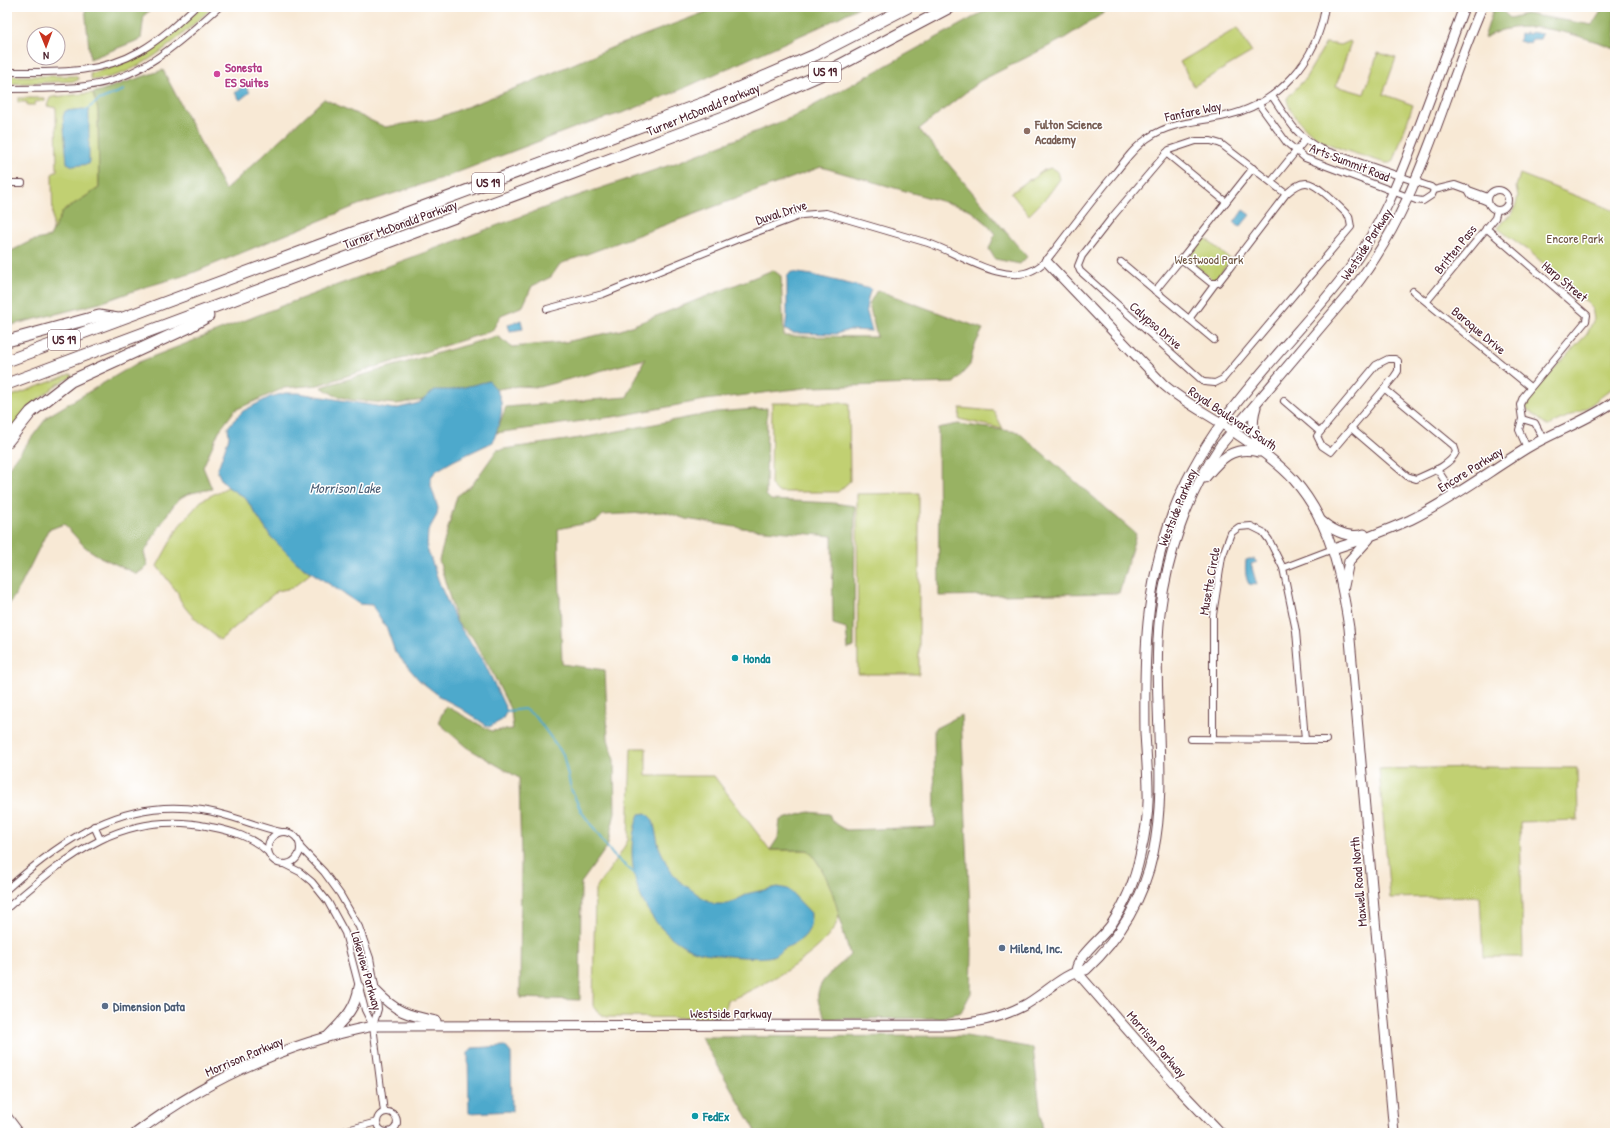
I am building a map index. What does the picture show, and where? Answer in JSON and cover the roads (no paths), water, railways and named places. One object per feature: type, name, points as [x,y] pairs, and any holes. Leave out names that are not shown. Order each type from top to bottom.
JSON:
[{"type":"highway","name":"Turner McDonald Parkway","points":[[7,361],[706,102],[815,54],[908,7]]},
{"type":"highway","name":"Turner McDonald Parkway","points":[[7,384],[729,115],[832,69],[950,7]]},
{"type":"highway","points":[[7,442],[31,412],[71,381],[187,328],[238,299]]},
{"type":"highway","points":[[7,341],[99,316],[121,319]]},
{"type":"main road","name":"Westside Parkway","points":[[1076,971],[1077,962],[1111,925],[1121,908],[1135,877],[1144,837],[1148,794],[1145,656],[1148,612],[1159,551],[1179,496],[1199,454],[1220,423],[1350,268],[1379,224],[1401,176],[1464,7]]},
{"type":"main road","name":"Westside Parkway","points":[[373,1026],[953,1025],[987,1021],[1013,1011],[1037,998],[1076,971],[1086,970],[1121,932],[1140,898],[1147,881],[1152,861],[1161,794],[1158,703],[1160,613],[1172,554],[1193,494],[1210,460],[1369,268],[1396,225],[1416,181],[1482,7]]},
{"type":"main road","name":"Royal Boulevard South","points":[[1046,261],[1164,385],[1182,399],[1265,454],[1294,480],[1319,519],[1333,549],[1343,589],[1349,628]]},
{"type":"main road","name":"Encore Parkway","points":[[1333,549],[1404,522],[1454,495],[1527,448],[1600,412],[1615,401]]},
{"type":"main road","points":[[1258,403],[1254,417],[1254,433],[1256,441],[1265,454]]},
{"type":"main road","points":[[1193,494],[1226,455],[1248,450],[1265,454]]},
{"type":"main road","points":[[1319,519],[1342,533],[1350,536],[1359,536],[1404,522]]},
{"type":"main road","points":[[1343,589],[1349,561],[1373,535]]},
{"type":"main road","name":"Maxwell Road North","points":[[1349,628],[1394,1133]]},
{"type":"main road","name":"Morrison Parkway","points":[[1076,971],[1180,1090],[1221,1133]]},
{"type":"main road","points":[[326,1038],[352,1010],[357,1002],[359,987]]},
{"type":"main road","points":[[376,991],[389,1005],[409,1015],[453,1025]]},
{"type":"main road","name":"Morrison Parkway","points":[[136,1133],[182,1100],[211,1083],[240,1069],[343,1032],[373,1026]]},
{"type":"main road","points":[[7,1117],[19,1133]]},
{"type":"street","points":[[7,72],[67,72],[113,63],[127,58],[155,41],[195,7]]},
{"type":"street","points":[[7,89],[86,86],[118,78],[139,70],[164,54],[219,7]]},
{"type":"street","name":"Fanfare Way","points":[[1046,261],[1106,184],[1136,148],[1148,138],[1160,130],[1179,124],[1236,113],[1272,96],[1291,79],[1311,51],[1318,37],[1325,7]]},
{"type":"street","name":"Arts Summit Road","points":[[1258,103],[1296,153],[1312,161],[1423,201],[1429,199],[1434,190],[1431,187],[1321,149],[1305,140],[1295,130],[1272,96]]},
{"type":"street","points":[[1271,182],[1305,140]]},
{"type":"street","name":"Calypso Drive","points":[[1196,141],[1211,141],[1229,148],[1253,168],[1286,194],[1299,184],[1306,183],[1315,186],[1349,216],[1351,219],[1350,227],[1223,379],[1215,383],[1204,382],[1080,271],[1078,266],[1082,256],[1113,216],[1169,150],[1183,144],[1196,141]]},
{"type":"street","points":[[1166,152],[1226,202]]},
{"type":"street","points":[[1155,291],[1253,168]]},
{"type":"street","points":[[7,183],[22,183]]},
{"type":"street","points":[[1434,190],[1455,185],[1467,188],[1488,199],[1491,207],[1497,210],[1506,206],[1508,200],[1507,194],[1498,190],[1491,192],[1488,199]]},
{"type":"street","points":[[1189,319],[1215,284],[1226,274],[1286,194]]},
{"type":"street","name":"Britten Pass","points":[[1427,301],[1495,218],[1497,210]]},
{"type":"street","name":"Duval Drive","points":[[547,309],[603,294],[738,239],[802,215],[815,213],[826,213],[934,244],[996,272],[1010,274],[1028,272],[1034,270],[1046,261]]},
{"type":"street","name":"Harp Street","points":[[1486,228],[1587,315],[1586,321],[1523,397],[1520,405],[1522,419],[1519,430],[1527,448]]},
{"type":"street","points":[[1181,259],[1211,283],[1215,284]]},
{"type":"street","points":[[1121,262],[1214,340]]},
{"type":"street","name":"Baroque Drive","points":[[1413,291],[1530,387]]},
{"type":"street","points":[[1388,359],[1395,359],[1398,361],[1398,370],[1385,389],[1351,428],[1331,452],[1322,446],[1317,436],[1376,365],[1388,359]]},
{"type":"street","points":[[1351,428],[1407,476],[1416,479],[1437,469],[1455,456],[1456,452],[1454,446],[1385,389]]},
{"type":"street","points":[[1284,401],[1320,432]]},
{"type":"street","points":[[1522,419],[1535,423],[1543,439]]},
{"type":"street","points":[[1437,469],[1454,495]]},
{"type":"street","name":"Musette Circle","points":[[1213,739],[1213,615],[1222,557],[1231,533],[1239,527],[1251,526],[1263,532],[1269,540],[1283,568],[1296,631],[1306,740]]},
{"type":"street","points":[[1283,568],[1333,549]]},
{"type":"street","points":[[1191,739],[1326,740]]},
{"type":"street","points":[[7,888],[63,843],[94,826],[135,812],[169,808],[201,809],[232,816],[265,829],[292,834],[299,842],[300,847],[298,857],[294,861],[284,864],[274,861],[268,852],[252,839],[228,830],[199,824],[170,823],[143,826],[120,831],[100,839],[71,855],[7,908]]},
{"type":"street","points":[[94,826],[100,839]]},
{"type":"street","points":[[268,852],[268,847],[272,838],[281,832]]},
{"type":"street","name":"Lakeview Parkway","points":[[300,847],[324,872],[340,894],[359,927],[370,958],[376,991],[378,1009],[373,1026]]},
{"type":"street","name":"Lakeview Parkway","points":[[284,864],[301,872],[312,882],[328,902],[346,933],[354,960],[365,1010],[373,1026]]},
{"type":"street","points":[[373,1026],[384,1112]]},
{"type":"street","points":[[384,1112],[393,1114],[397,1122],[392,1130],[385,1132],[380,1128],[377,1122],[379,1116],[384,1112]]},
{"type":"street","points":[[336,1133],[377,1122]]},
{"type":"water","points":[[1531,32],[1542,34],[1540,39],[1532,39],[1530,43],[1519,41],[1520,34],[1530,34]]},
{"type":"water","points":[[244,85],[250,92],[240,100],[235,93]]},
{"type":"water","points":[[83,109],[89,110],[89,164],[73,166],[67,163],[63,117],[65,111]]},
{"type":"water","points":[[1243,210],[1250,215],[1240,227],[1234,223]]},
{"type":"water","points":[[791,272],[812,275],[871,289],[866,309],[872,331],[849,330],[836,334],[793,333],[785,330],[787,315],[787,277]]},
{"type":"water","points":[[521,320],[523,329],[510,331],[508,325]]},
{"type":"water","name":"Morrison Lake","points":[[489,381],[499,396],[502,410],[493,442],[453,461],[436,471],[431,477],[431,486],[438,508],[437,515],[428,531],[427,548],[440,585],[457,623],[483,660],[507,711],[502,720],[489,727],[442,698],[419,680],[395,652],[387,629],[372,605],[359,604],[296,562],[271,537],[246,499],[228,487],[222,481],[217,471],[229,437],[228,427],[243,411],[270,397],[285,393],[299,393],[394,409],[419,403],[435,390],[452,390]]},
{"type":"water","points":[[1254,559],[1257,562],[1251,564],[1257,585],[1249,584],[1247,579],[1245,569],[1246,560]]},
{"type":"water","points":[[646,813],[653,820],[659,847],[668,867],[678,880],[714,904],[728,904],[750,893],[778,887],[788,889],[811,913],[809,928],[804,937],[775,955],[766,957],[702,953],[678,942],[662,929],[649,913],[640,894],[634,875],[632,854],[634,834],[639,814]]},
{"type":"water","points":[[505,1046],[511,1053],[512,1111],[469,1113],[468,1053],[472,1048]]},
{"type":"waterway","points":[[86,110],[99,100],[124,90]]},
{"type":"waterway","points":[[507,711],[524,709],[535,716],[563,754],[571,789],[581,811],[613,855],[634,873]]},
{"type":"place","name":"Sonesta ES Suites","points":[[217,74]]},
{"type":"place","name":"Fulton Science Academy","points":[[1027,131]]},
{"type":"place","name":"Honda","points":[[735,658]]},
{"type":"place","name":"Milend, Inc.","points":[[1002,948]]},
{"type":"place","name":"Dimension Data","points":[[105,1006]]},
{"type":"place","name":"FedEx","points":[[695,1116]]},
{"type":"park label","name":"Encore Park","points":[[1575,238]]},
{"type":"park label","name":"Westwood Park","points":[[1209,259]]}]
